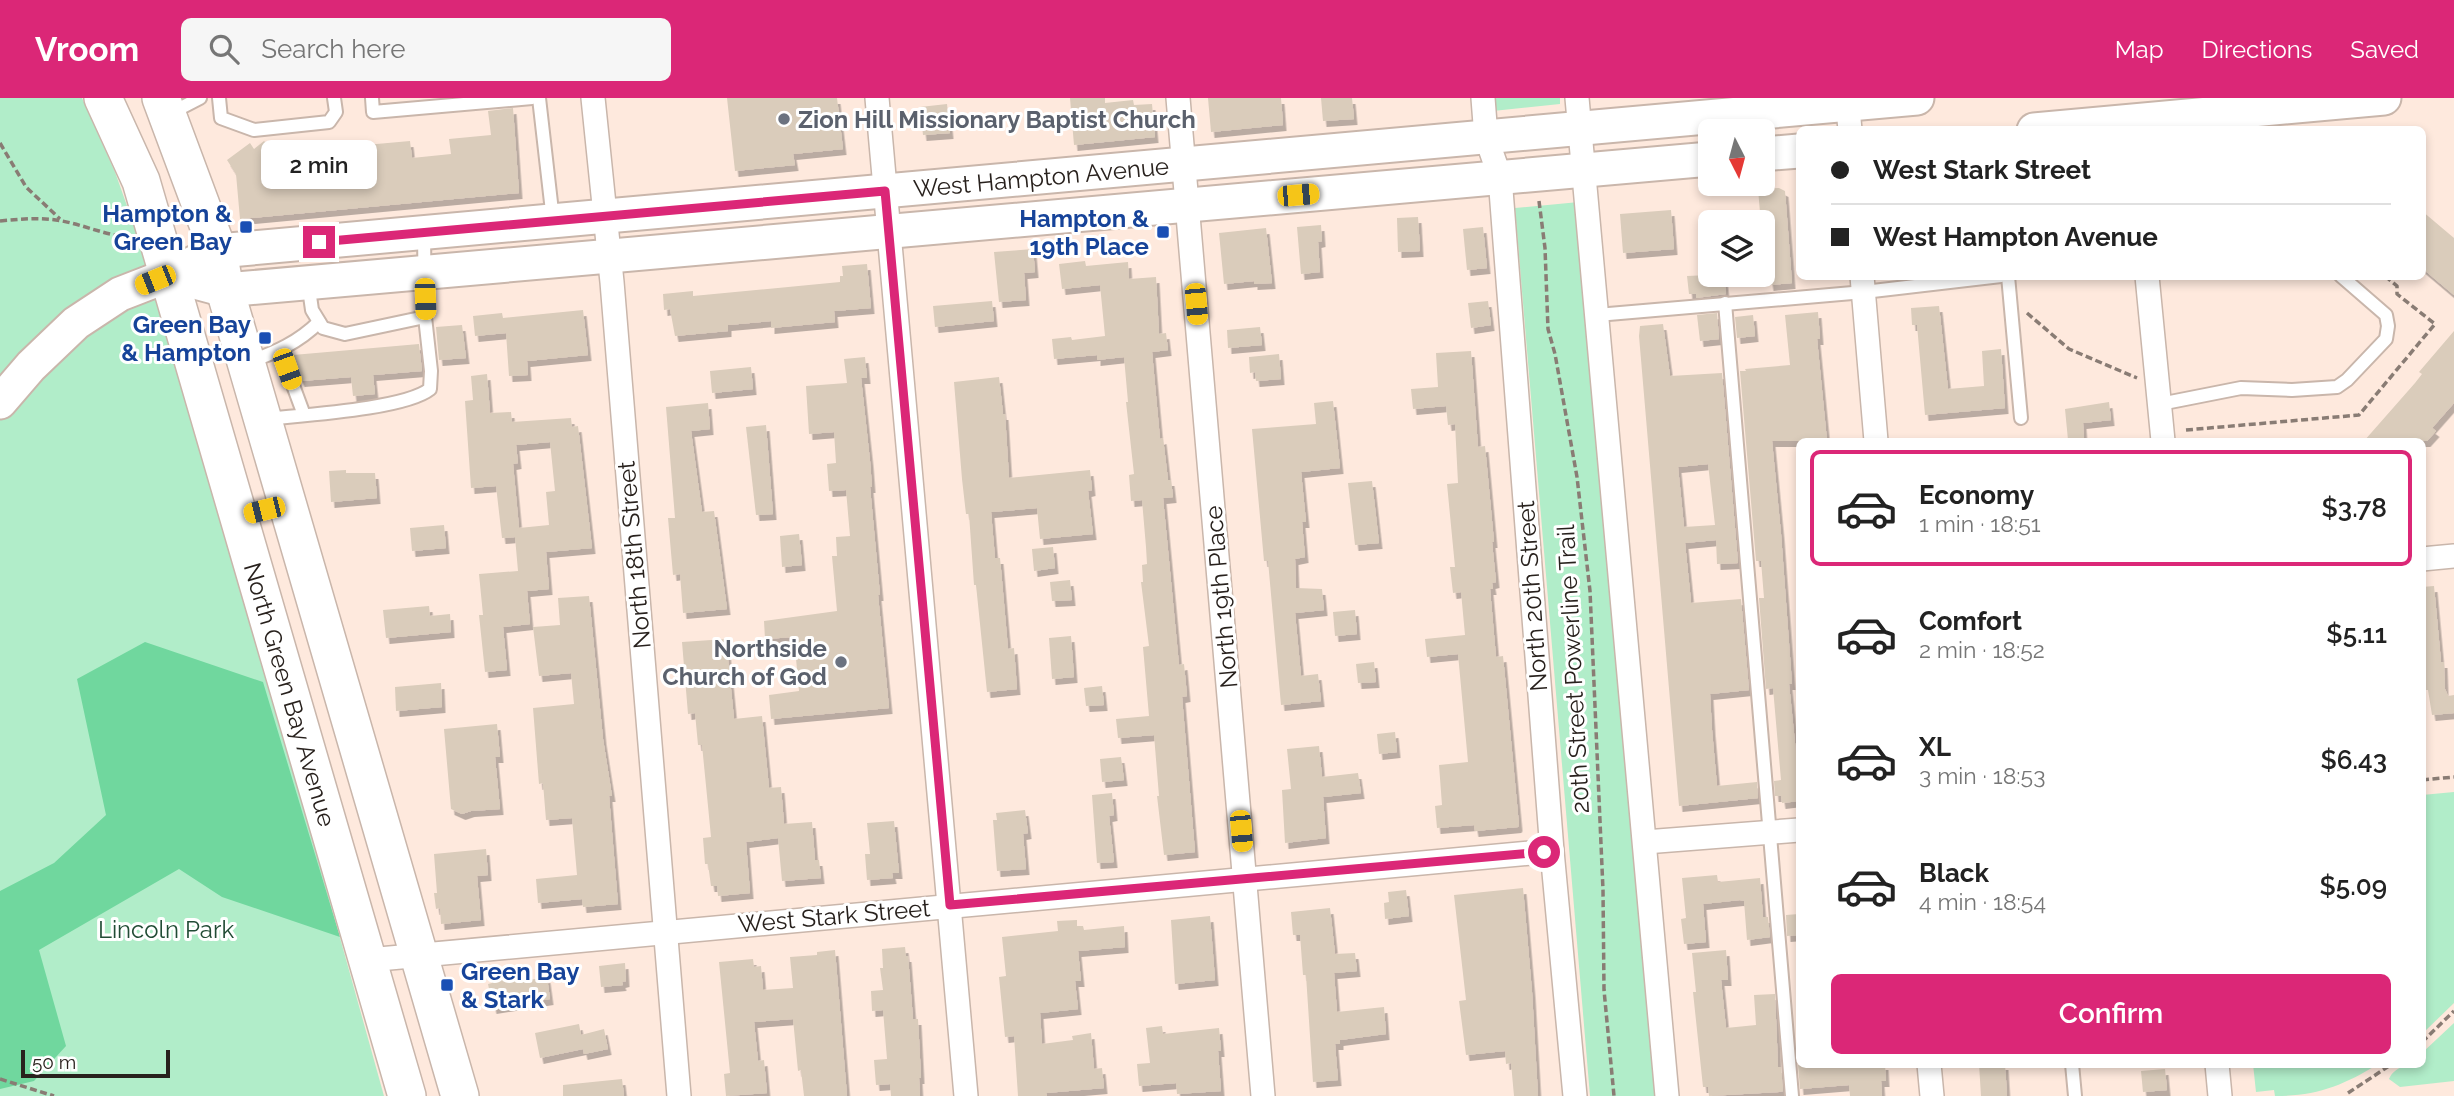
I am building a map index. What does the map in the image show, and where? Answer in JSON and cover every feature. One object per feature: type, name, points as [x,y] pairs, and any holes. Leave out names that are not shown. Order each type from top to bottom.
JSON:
[{"type":"main road","name":"North Green Bay Avenue","points":[[103,98],[141,181],[407,1096]]},
{"type":"main road","name":"West Hampton Avenue","points":[[0,402],[31,366],[76,323],[120,294],[169,275],[218,251],[1486,137],[1579,113],[1848,111],[1917,98]]},
{"type":"main road","points":[[2062,126],[2132,116],[2384,98]]},
{"type":"main road","name":"North Green Bay Avenue","points":[[164,106],[218,251],[225,290],[460,1096]]},
{"type":"main road","points":[[1775,153],[1796,150]]},
{"type":"main road","name":"West Hampton Avenue","points":[[169,275],[225,290],[1698,160]]},
{"type":"street","name":"North 18th Street","points":[[593,98],[610,256],[679,1096]]},
{"type":"street","points":[[877,98],[966,1096]]},
{"type":"street","name":"North 19th Place","points":[[1178,98],[1263,1096]]},
{"type":"street","name":"North 20th Street","points":[[1483,98],[1486,137],[1500,177],[1552,852],[1575,1096]]},
{"type":"street","points":[[1579,113],[1667,1096]]},
{"type":"street","points":[[2147,280],[2163,438]]},
{"type":"street","points":[[1863,284],[1877,438]]},
{"type":"street","points":[[2426,559],[2454,556]]},
{"type":"street","points":[[1644,842],[1796,830]]},
{"type":"street","name":"West Stark Street","points":[[368,960],[418,953],[1552,852]]},
{"type":"street","points":[[1929,1068],[1931,1096]]},
{"type":"street","points":[[2217,1068],[2220,1096]]},
{"type":"lane","points":[[164,106],[200,98]]},
{"type":"lane","points":[[219,98],[221,118],[254,130],[329,122],[336,112],[334,98]]},
{"type":"lane","points":[[372,98],[373,113],[532,98]]},
{"type":"lane","points":[[539,98],[553,221]]},
{"type":"lane","points":[[263,419],[367,408],[422,396],[430,389],[432,371],[425,317],[424,232]]},
{"type":"lane","points":[[1597,315],[1726,303],[1863,284],[1932,280]]},
{"type":"lane","points":[[2008,280],[2021,418]]},
{"type":"lane","points":[[2159,395],[2241,388],[2292,390],[2337,387],[2386,340],[2388,326],[2386,315],[2346,280]]},
{"type":"lane","points":[[308,282],[312,310],[323,328],[345,334],[425,317]]},
{"type":"lane","points":[[1726,303],[1792,1096]]},
{"type":"lane","points":[[247,363],[303,338],[319,322]]},
{"type":"lane","points":[[280,350],[304,415]]},
{"type":"lane","points":[[240,516],[288,504]]},
{"type":"lane","points":[[2073,1068],[2075,1096]]},
{"type":"path","points":[[0,143],[26,187],[62,221]]},
{"type":"path","name":"20th Street Powerline Trail","points":[[1539,201],[1545,248],[1548,329],[1577,477],[1590,591],[1604,990],[1614,1096]]},
{"type":"path","points":[[0,221],[32,218],[62,221],[128,237]]},
{"type":"path","points":[[2011,309],[2023,310],[2068,349],[2159,395]]},
{"type":"path","points":[[2426,780],[2454,777]]},
{"type":"path","points":[[2426,1038],[2454,1011]]},
{"type":"path","points":[[2348,1093],[2386,1068]]},
{"type":"path","points":[[0,1079],[54,1096]]},
{"type":"green space","name":"Lincoln Park","points":[[0,98],[82,98],[115,172],[171,330],[384,1096],[0,1096]]},
{"type":"green space","points":[[1492,98],[1560,98],[1560,104],[1493,111]]},
{"type":"green space","points":[[1579,202],[1655,1096],[1590,1096],[1515,208]]},
{"type":"green space","points":[[145,642],[263,682],[340,937],[222,897],[179,869],[39,950],[66,1046],[34,1081],[0,1089],[0,891],[54,863],[106,815],[77,679]]},
{"type":"green space","points":[[2454,792],[2454,1003],[2426,1030],[2426,795]]},
{"type":"green space","points":[[2454,1023],[2454,1081],[2400,1087],[2389,1079],[2401,1068],[2426,1068],[2426,1049]]},
{"type":"green space","points":[[2253,1068],[2371,1068],[2316,1092],[2275,1096],[2274,1090],[2256,1092]]},
{"type":"building","name":"Zion Hill Missionary Baptist Church","points":[[727,98],[837,98],[843,149],[793,154],[795,165],[735,171]]},
{"type":"building","points":[[1070,98],[1105,98],[1105,103],[1133,100],[1134,105],[1152,104],[1155,137],[1074,145]]},
{"type":"building","points":[[1208,98],[1281,98],[1283,125],[1211,132]]},
{"type":"building","points":[[1321,98],[1352,98],[1354,119],[1323,121]]},
{"type":"building","points":[[947,104],[950,133],[923,135],[920,107]]},
{"type":"building","points":[[513,108],[519,193],[240,219],[236,174],[227,160],[250,143],[254,149],[264,141],[276,153],[410,141],[412,158],[451,154],[449,139],[491,135],[488,111]]},
{"type":"building","points":[[1775,188],[1785,191],[1792,283],[1775,285],[1775,210],[1760,210],[1759,196],[1775,196]]},
{"type":"building","points":[[1671,210],[1674,249],[1623,253],[1620,214]]},
{"type":"building","points":[[2426,214],[2454,238],[2454,295],[2426,271]]},
{"type":"building","points":[[1418,217],[1420,251],[1398,252],[1397,218]]},
{"type":"building","points":[[1321,225],[1322,241],[1318,242],[1320,272],[1301,274],[1297,227]]},
{"type":"building","points":[[1483,227],[1487,268],[1467,270],[1463,229]]},
{"type":"building","points":[[1266,228],[1272,283],[1254,284],[1254,281],[1224,284],[1219,233]]},
{"type":"building","points":[[1033,249],[1035,272],[1024,273],[1026,300],[999,302],[994,252]]},
{"type":"building","points":[[1085,261],[1086,266],[1128,262],[1129,279],[1156,277],[1159,334],[1166,333],[1168,350],[1152,352],[1160,439],[1163,438],[1173,497],[1163,498],[1179,665],[1184,664],[1187,696],[1182,697],[1195,852],[1164,855],[1154,735],[1118,738],[1116,719],[1149,716],[1143,647],[1149,646],[1141,582],[1142,565],[1147,564],[1146,547],[1142,500],[1131,501],[1129,475],[1134,474],[1124,357],[1097,360],[1097,355],[1054,359],[1052,339],[1071,337],[1072,340],[1105,336],[1100,285],[1062,289],[1059,264]]},
{"type":"building","points":[[867,264],[871,308],[834,311],[835,322],[771,328],[771,321],[728,325],[728,331],[675,336],[670,309],[664,310],[663,294],[693,291],[693,296],[840,282],[840,276],[843,276],[842,266]]},
{"type":"building","points":[[1687,276],[1698,276],[1698,287],[1725,287],[1726,294],[1696,298],[1696,294],[1689,294]]},
{"type":"building","points":[[992,301],[994,321],[935,327],[933,306]]},
{"type":"building","points":[[1488,301],[1491,325],[1471,328],[1468,303]]},
{"type":"building","points":[[1939,306],[1948,389],[1984,386],[1982,351],[2001,349],[2005,408],[1925,415],[1917,325],[1912,325],[1911,308]]},
{"type":"building","points":[[583,310],[588,355],[527,361],[528,375],[509,376],[506,333],[475,336],[473,316],[502,313],[503,318]]},
{"type":"building","points":[[1818,312],[1820,339],[1817,339],[1827,438],[1772,441],[1796,753],[1796,801],[1782,803],[1781,796],[1775,796],[1774,781],[1781,780],[1773,688],[1766,689],[1759,598],[1764,598],[1761,561],[1756,561],[1740,371],[1790,365],[1785,315]]},
{"type":"building","points":[[1717,313],[1719,339],[1700,341],[1697,315]]},
{"type":"building","points":[[1753,315],[1755,336],[1737,338],[1735,317]]},
{"type":"building","points":[[1663,324],[1670,376],[1722,373],[1738,563],[1717,564],[1716,540],[1685,543],[1691,603],[1741,599],[1749,690],[1710,694],[1712,730],[1717,786],[1757,782],[1758,798],[1679,806],[1640,326]],"holes":[[[1708,464],[1715,525],[1684,527],[1678,467]]]},
{"type":"building","points":[[462,325],[466,358],[439,360],[436,327]]},
{"type":"building","points":[[1260,327],[1262,345],[1228,348],[1227,330]]},
{"type":"building","points":[[2454,331],[2454,403],[2432,428],[2436,431],[2427,441],[2426,438],[2367,438],[2415,383],[2422,374],[2419,372]]},
{"type":"building","points":[[419,344],[422,371],[373,375],[375,394],[353,396],[351,377],[301,381],[293,361],[293,355]]},
{"type":"building","points":[[1471,351],[1478,447],[1485,446],[1494,542],[1496,582],[1492,583],[1493,589],[1490,589],[1496,657],[1503,656],[1519,825],[1475,831],[1474,825],[1437,828],[1435,806],[1442,805],[1439,765],[1468,762],[1458,654],[1427,657],[1425,639],[1465,635],[1461,592],[1453,593],[1450,567],[1455,567],[1447,484],[1458,483],[1455,424],[1448,425],[1446,406],[1413,409],[1411,389],[1438,387],[1436,353]]},
{"type":"building","points":[[1279,354],[1281,379],[1256,381],[1255,372],[1250,373],[1249,357]]},
{"type":"building","points":[[865,357],[867,378],[861,378],[889,708],[771,719],[769,695],[799,691],[794,637],[765,639],[764,621],[837,611],[832,556],[837,556],[836,537],[850,536],[846,490],[829,491],[827,464],[836,463],[834,432],[809,434],[806,386],[847,383],[844,359]]},
{"type":"building","points":[[751,367],[753,389],[712,393],[710,371]]},
{"type":"building","points":[[487,374],[490,413],[511,412],[512,422],[571,418],[572,427],[578,426],[592,548],[546,552],[549,589],[527,591],[530,624],[503,627],[507,670],[485,672],[479,615],[483,615],[479,574],[518,571],[515,537],[502,538],[496,486],[471,488],[465,401],[473,400],[471,376]],"holes":[[[550,442],[555,491],[546,492],[549,525],[519,528],[513,464],[518,463],[516,445]]]},
{"type":"building","points":[[999,377],[1005,414],[1009,478],[1090,470],[1092,490],[1088,491],[1093,534],[1040,539],[1037,508],[991,512],[995,558],[1000,558],[1008,649],[1014,648],[1017,689],[987,692],[974,585],[969,514],[966,514],[962,479],[954,382]]},
{"type":"building","points":[[1333,401],[1340,468],[1301,472],[1306,522],[1302,522],[1305,557],[1295,559],[1296,588],[1322,589],[1324,610],[1295,613],[1301,676],[1318,674],[1321,701],[1281,705],[1268,561],[1264,561],[1252,429],[1316,424],[1314,403]]},
{"type":"building","points":[[2109,402],[2111,420],[2083,423],[2084,438],[2068,438],[2065,409]]},
{"type":"building","points":[[708,403],[710,429],[691,431],[702,512],[714,511],[727,609],[683,613],[680,574],[673,575],[668,518],[675,518],[666,407]]},
{"type":"building","points":[[766,425],[773,514],[756,515],[746,427]]},
{"type":"building","points":[[346,470],[346,473],[375,473],[377,498],[331,502],[329,471]]},
{"type":"building","points":[[1372,481],[1379,543],[1355,545],[1348,483]]},
{"type":"building","points":[[444,525],[446,548],[412,551],[410,528]]},
{"type":"building","points":[[799,534],[802,565],[782,567],[780,536]]},
{"type":"building","points":[[1053,547],[1055,568],[1034,571],[1032,549]]},
{"type":"building","points":[[1070,580],[1072,600],[1052,601],[1050,582]]},
{"type":"building","points":[[2434,586],[2445,689],[2448,696],[2454,695],[2454,713],[2432,715],[2426,690],[2426,587]]},
{"type":"building","points":[[589,596],[603,739],[612,796],[609,796],[618,904],[583,907],[582,899],[538,903],[536,879],[577,875],[572,818],[546,820],[543,783],[539,784],[533,708],[574,704],[571,673],[539,676],[533,627],[560,625],[558,598]]},
{"type":"building","points":[[429,606],[430,616],[450,614],[451,632],[386,638],[383,610]]},
{"type":"building","points":[[1355,610],[1357,634],[1335,636],[1333,612]]},
{"type":"building","points":[[1071,636],[1074,677],[1052,679],[1049,638]]},
{"type":"building","points":[[726,639],[734,719],[762,716],[769,788],[781,787],[784,824],[812,822],[815,860],[819,860],[821,878],[782,881],[778,838],[746,842],[750,893],[718,896],[717,886],[711,886],[708,864],[705,864],[703,838],[711,837],[702,745],[698,745],[695,713],[688,714],[682,642]]},
{"type":"building","points":[[1374,662],[1376,682],[1358,683],[1356,664]]},
{"type":"building","points":[[441,683],[442,707],[396,711],[395,687]]},
{"type":"building","points":[[1102,686],[1104,705],[1086,706],[1084,688]]},
{"type":"building","points":[[497,724],[500,757],[495,757],[500,809],[462,814],[451,809],[444,729]]},
{"type":"building","points":[[1395,732],[1397,752],[1379,754],[1377,734]]},
{"type":"building","points":[[1319,746],[1322,777],[1358,773],[1361,793],[1323,797],[1326,838],[1285,843],[1282,790],[1291,789],[1287,749]]},
{"type":"building","points":[[1121,757],[1124,780],[1102,782],[1100,759]]},
{"type":"building","points":[[1112,793],[1114,815],[1109,816],[1114,862],[1097,863],[1092,795]]},
{"type":"building","points":[[1025,810],[1028,833],[1023,834],[1026,869],[997,871],[993,820],[997,820],[996,813]]},
{"type":"building","points":[[894,821],[899,873],[892,873],[893,878],[867,880],[865,854],[870,854],[867,823]]},
{"type":"building","points":[[486,849],[488,875],[477,876],[481,920],[441,924],[440,908],[436,909],[434,893],[437,893],[434,854]]},
{"type":"building","points":[[1717,875],[1718,882],[1760,878],[1763,917],[1768,917],[1770,937],[1747,940],[1744,901],[1740,900],[1703,904],[1706,942],[1684,944],[1681,919],[1686,918],[1682,878]]},
{"type":"building","points":[[1523,888],[1538,1096],[1514,1096],[1511,1063],[1506,1064],[1505,1051],[1466,1055],[1459,1001],[1466,1000],[1454,895]]},
{"type":"building","points":[[1406,890],[1409,916],[1385,919],[1384,903],[1389,902],[1388,892]]},
{"type":"building","points":[[1330,908],[1335,954],[1355,953],[1357,971],[1334,973],[1337,1012],[1384,1007],[1386,1034],[1340,1040],[1340,1044],[1335,1044],[1338,1080],[1313,1082],[1306,975],[1303,975],[1300,935],[1293,935],[1291,912]]},
{"type":"building","points":[[1796,914],[1796,935],[1787,936],[1786,915]]},
{"type":"building","points":[[1210,916],[1215,980],[1175,984],[1171,920]]},
{"type":"building","points":[[1077,920],[1077,926],[1083,926],[1084,930],[1124,926],[1125,947],[1078,951],[1081,981],[1075,981],[1078,1009],[1040,1013],[1042,1044],[1073,1040],[1072,1036],[1091,1033],[1094,1069],[1102,1068],[1104,1088],[1046,1093],[1047,1096],[1018,1096],[1014,1036],[1005,1037],[999,977],[1006,976],[1002,937],[1058,931],[1057,921]]},
{"type":"building","points":[[905,947],[913,1019],[918,1019],[920,1096],[891,1096],[890,1084],[876,1085],[874,1060],[887,1059],[883,1010],[872,1011],[871,991],[883,990],[880,968],[883,968],[882,949]]},
{"type":"building","points":[[835,950],[847,1096],[804,1096],[801,1070],[798,1071],[793,1019],[754,1022],[758,1061],[764,1060],[767,1093],[726,1096],[724,1074],[730,1073],[719,962],[753,959],[754,967],[761,966],[763,990],[793,988],[790,957],[817,955],[817,952]]},
{"type":"building","points":[[1726,950],[1728,980],[1721,980],[1726,1028],[1756,1025],[1754,995],[1775,994],[1778,1067],[1781,1067],[1783,1091],[1709,1096],[1708,1087],[1703,1087],[1693,992],[1696,992],[1692,953]]},
{"type":"building","points":[[625,963],[626,981],[622,982],[623,985],[601,987],[599,966]]},
{"type":"building","points":[[520,969],[522,981],[547,977],[550,999],[493,1008],[488,984],[492,983],[491,974]]},
{"type":"building","points":[[579,1024],[581,1035],[604,1029],[608,1049],[584,1054],[583,1049],[540,1058],[535,1033]]},
{"type":"building","points":[[1162,1026],[1163,1034],[1219,1028],[1221,1091],[1177,1094],[1176,1083],[1139,1086],[1137,1064],[1150,1063],[1146,1028]]},
{"type":"building","points":[[1798,1068],[1885,1068],[1886,1081],[1881,1081],[1882,1096],[1850,1096],[1849,1085],[1800,1089]]},
{"type":"building","points":[[1979,1068],[2005,1068],[2007,1096],[1981,1096]]},
{"type":"building","points":[[2165,1069],[2167,1090],[2143,1092],[2141,1071]]},
{"type":"building","points":[[622,1079],[624,1096],[563,1096],[563,1085]]},
{"type":"place","name":"Zion Hill Missionary Baptist Church","points":[[784,119]]},
{"type":"place","name":"Hampton & Green Bay","points":[[246,227]]},
{"type":"place","name":"Hampton & 19th Place","points":[[1163,232]]},
{"type":"place","name":"Green Bay & Hampton","points":[[265,338]]},
{"type":"place","name":"Northside Church of God","points":[[841,662]]},
{"type":"place","name":"Green Bay & Stark","points":[[447,985]]},
{"type":"route","points":[[319,242],[885,191],[950,905],[1544,852]]}]
